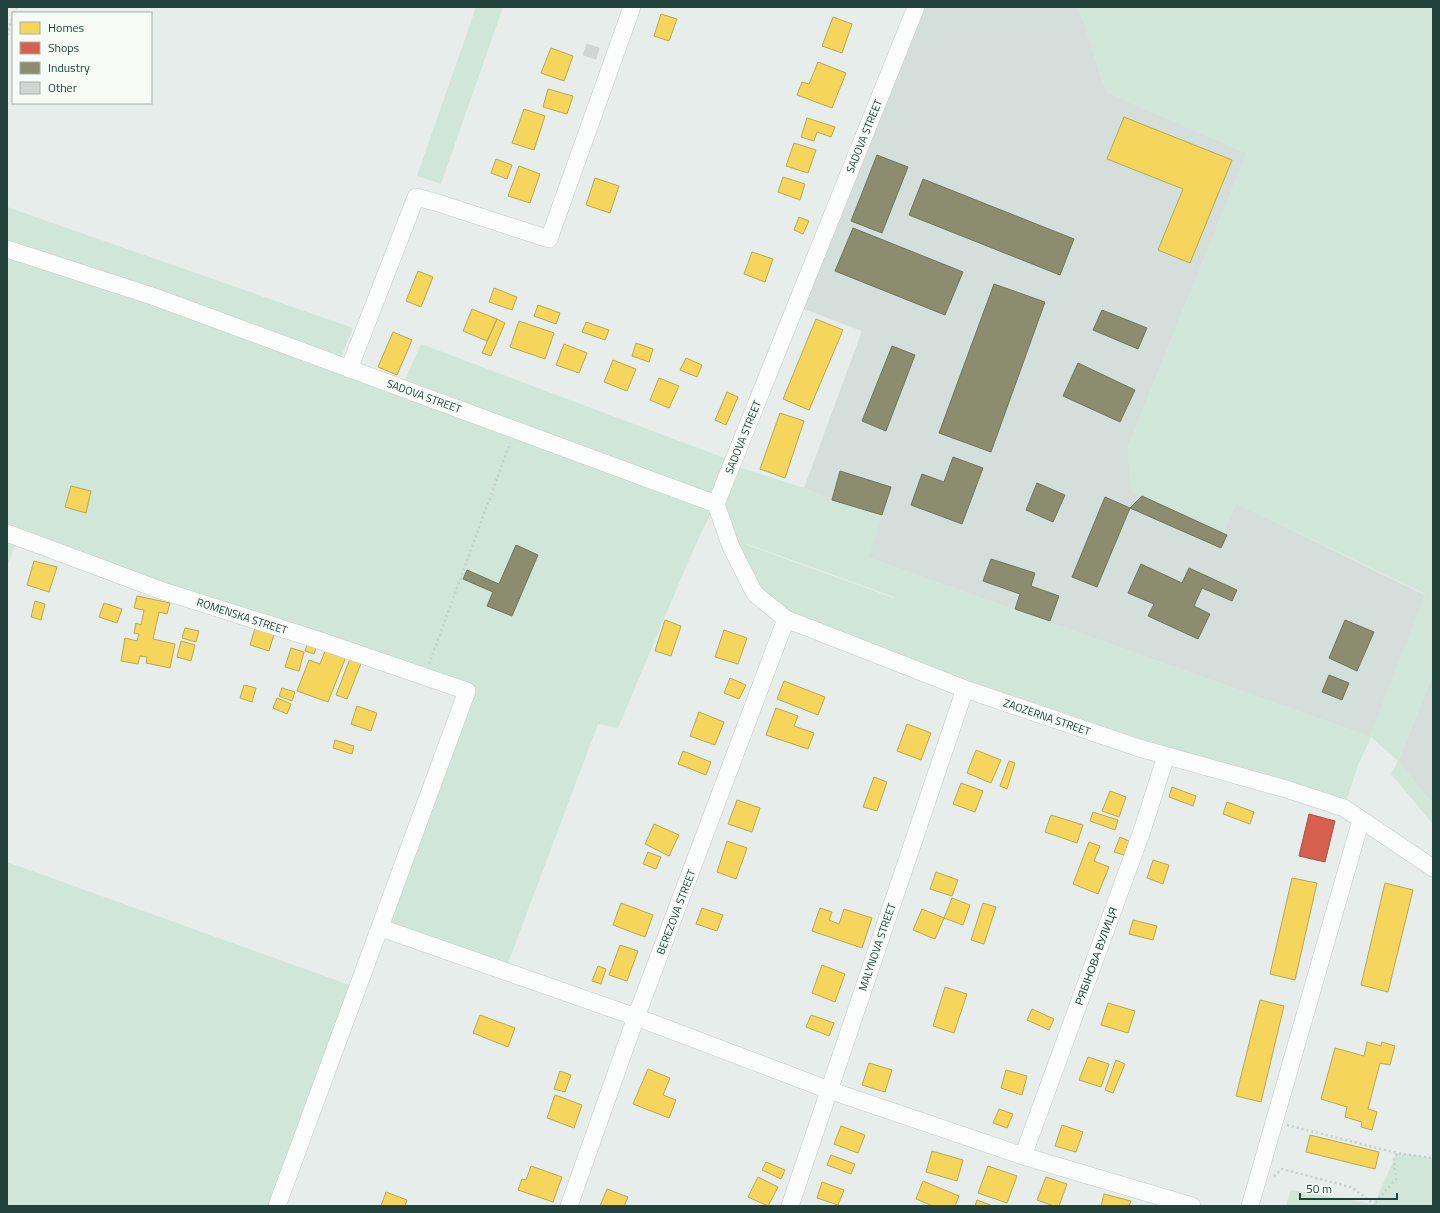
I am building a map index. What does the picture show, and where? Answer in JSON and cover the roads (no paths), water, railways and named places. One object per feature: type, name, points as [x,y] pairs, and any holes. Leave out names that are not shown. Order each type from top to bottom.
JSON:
[{"type":"street","points":[[349,369],[416,197],[549,239],[632,7]]},
{"type":"street","name":"SADOVA STREET","points":[[7,249],[154,297],[716,504],[916,7]]},
{"type":"street","name":"ZAOZERNA STREET","points":[[716,504],[731,546],[756,594],[786,619],[965,689],[1166,756],[1286,789],[1344,808],[1433,868]]},
{"type":"street","name":"ROMENSKA STREET","points":[[12,535],[160,590],[315,639],[467,692],[277,1206]]},
{"type":"street","name":"BEREZOVA STREET","points":[[570,1206],[636,1017],[786,619]]},
{"type":"street","name":"MALYNOVA STREET","points":[[790,1206],[965,689]]},
{"type":"street","name":"РЯБІНОВА ВУЛИЦЯ","points":[[1023,1156],[1142,831],[1166,756]]},
{"type":"street","points":[[1250,1206],[1361,820]]},
{"type":"street","points":[[384,929],[636,1017],[829,1090],[1023,1156],[1192,1206]]}]
